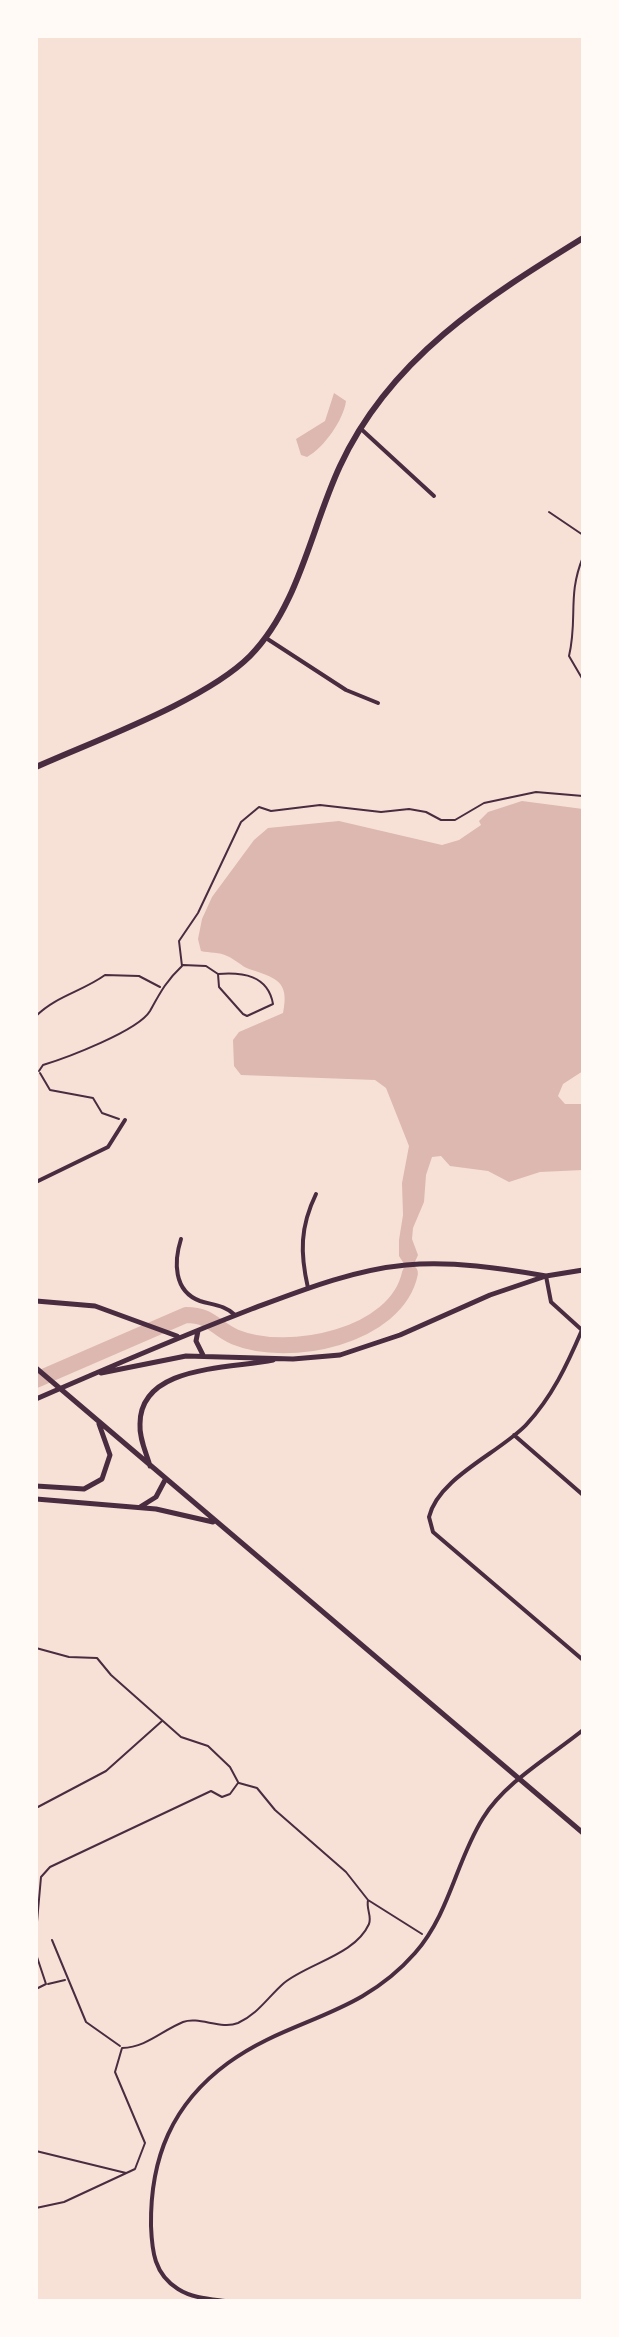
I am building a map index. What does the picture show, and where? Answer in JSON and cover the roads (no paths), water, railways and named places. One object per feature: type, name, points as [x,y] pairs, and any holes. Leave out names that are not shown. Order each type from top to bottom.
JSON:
[{"type":"main road","points":[[36,767],[201,691],[236,669],[266,638],[282,612],[324,501],[360,428],[386,392],[434,340],[514,280],[583,238]]},
{"type":"street","points":[[360,428],[434,496]]},
{"type":"street","points":[[266,638],[346,690],[378,703]]},
{"type":"street","points":[[36,1182],[108,1147],[125,1120]]},
{"type":"street","points":[[308,1288],[301,1234],[316,1194]]},
{"type":"street","points":[[181,1239],[175,1263],[184,1288],[195,1299],[225,1307],[235,1315]]},
{"type":"street","points":[[36,1399],[89,1377],[130,1355],[235,1315],[308,1288],[389,1268],[439,1265],[505,1269],[546,1276]]},
{"type":"street","points":[[89,1377],[160,1359],[203,1355],[318,1358],[361,1349],[473,1301],[546,1276],[583,1270]]},
{"type":"street","points":[[546,1276],[551,1302],[583,1331],[554,1390],[514,1435],[453,1481],[430,1509],[429,1525],[433,1532],[583,1660]]},
{"type":"street","points":[[36,1301],[83,1303],[180,1337]]},
{"type":"street","points":[[198,1330],[196,1341],[203,1355]]},
{"type":"street","points":[[150,1467],[140,1418],[144,1402],[154,1390],[198,1371],[281,1359]]},
{"type":"street","points":[[36,1368],[583,1833]]},
{"type":"street","points":[[36,1486],[84,1489],[102,1479],[110,1455],[98,1423]]},
{"type":"street","points":[[514,1435],[583,1495]]},
{"type":"street","points":[[139,1508],[156,1497],[165,1480]]},
{"type":"street","points":[[36,1499],[139,1508],[216,1523]]},
{"type":"street","points":[[225,2301],[196,2297],[179,2290],[157,2266],[152,2255],[151,2202],[155,2165],[183,2110],[227,2064],[269,2038],[341,2010],[376,1989],[415,1953],[456,1883],[483,1817],[499,1798],[583,1730]]},
{"type":"waterway","points":[[36,1380],[186,1315],[202,1317],[235,1337],[257,1343],[283,1345],[338,1337],[363,1327],[385,1313],[401,1295],[410,1273]]}]
